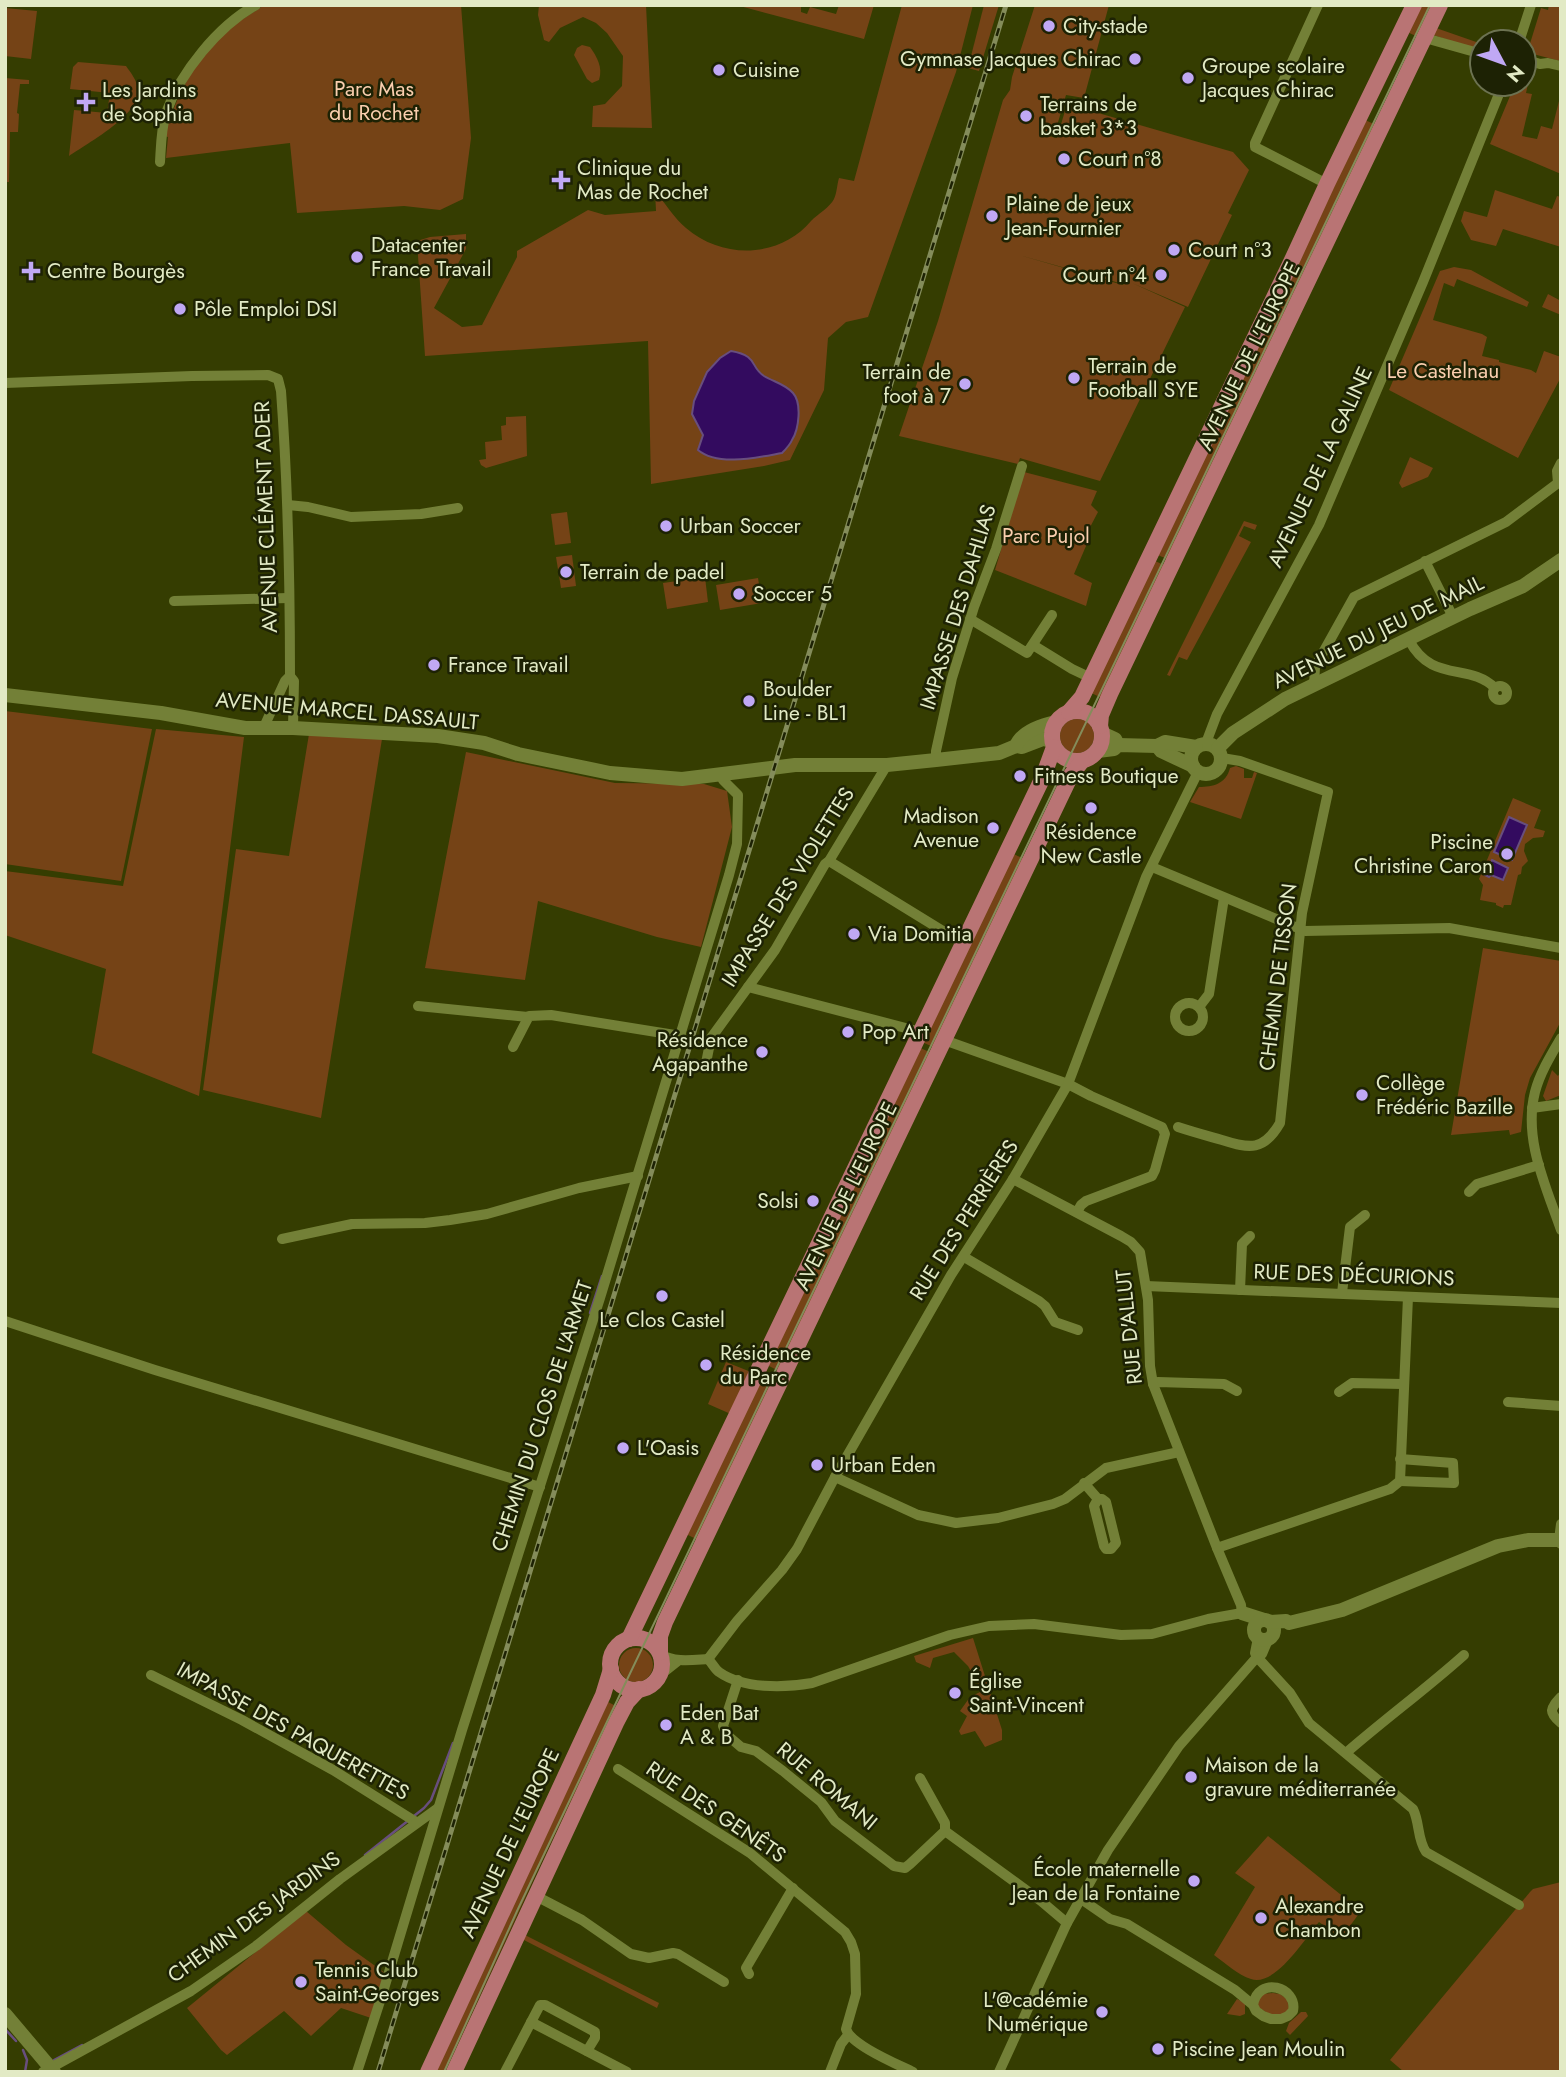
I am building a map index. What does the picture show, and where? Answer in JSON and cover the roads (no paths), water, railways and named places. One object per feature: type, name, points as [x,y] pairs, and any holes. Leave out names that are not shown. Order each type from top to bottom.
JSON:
[{"type":"main road","name":"AVENUE DE L'EUROPE","points":[[1101,729],[1101,715],[1110,694],[1440,5]]},
{"type":"main road","name":"AVENUE DE L'EUROPE","points":[[1063,717],[1080,701],[1411,6]]},
{"type":"main road","points":[[1085,712],[1096,719],[1101,729],[1098,751],[1082,761],[1068,760],[1060,756],[1053,744],[1052,731],[1063,717],[1085,712]]},
{"type":"main road","name":"AVENUE DE L'EUROPE","points":[[629,1639],[1049,765],[1053,744]]},
{"type":"main road","name":"AVENUE DE L'EUROPE","points":[[660,1653],[660,1636],[665,1622],[1072,775],[1082,761]]},
{"type":"main road","points":[[629,1639],[646,1640],[660,1653],[660,1675],[655,1682],[639,1689],[631,1689],[620,1683],[611,1669],[613,1654],[629,1639]]},
{"type":"main road","name":"AVENUE DE L'EUROPE","points":[[428,2072],[603,1695],[611,1669]]},
{"type":"main road","points":[[454,2072],[534,1895],[622,1712],[639,1689]]},
{"type":"street","points":[[160,162],[166,113],[179,87],[212,39],[225,26],[256,5]]},
{"type":"street","points":[[1318,5],[1255,147],[1327,184]]},
{"type":"street","points":[[1524,28],[1531,5]]},
{"type":"street","points":[[1425,38],[1468,50]]},
{"type":"street","points":[[1538,64],[1561,66]]},
{"type":"street","name":"AVENUE DE LA GALINE","points":[[1210,749],[1217,713],[1325,513],[1497,98]]},
{"type":"street","name":"AVENUE CLÉMENT ADER","points":[[5,383],[268,375],[278,379],[288,505],[293,728]]},
{"type":"street","points":[[1314,685],[1315,667],[1354,597],[1506,522],[1559,483],[1557,471],[1561,463]]},
{"type":"street","name":"IMPASSE DES DAHLIAS","points":[[936,760],[952,678],[1022,466]]},
{"type":"street","points":[[288,505],[351,517],[421,514],[458,508]]},
{"type":"street","name":"AVENUE DU JEU DE MAIL","points":[[1195,769],[1207,774],[1212,773],[1219,767],[1210,749],[1268,710],[1453,617],[1523,586],[1561,560]]},
{"type":"street","points":[[1425,561],[1453,617]]},
{"type":"street","points":[[174,601],[288,598]]},
{"type":"street","points":[[970,620],[1027,653],[1052,615]]},
{"type":"street","points":[[1409,640],[1416,653],[1438,668],[1485,678],[1495,688]]},
{"type":"street","points":[[1033,645],[1091,678]]},
{"type":"street","points":[[263,729],[285,681],[290,676]]},
{"type":"street","name":"AVENUE MARCEL DASSAULT","points":[[5,695],[161,713],[245,728],[438,736],[484,743],[518,754],[611,774],[682,779],[764,767],[887,765],[936,760],[999,753],[1043,739],[1053,744]]},
{"type":"street","name":"AVENUE MARCEL DASSAULT","points":[[1016,746],[1018,740],[1032,731],[1063,717]]},
{"type":"street","points":[[1101,729],[1115,739],[1118,745]]},
{"type":"street","points":[[1098,751],[1114,749],[1118,745],[1157,746],[1165,743],[1210,749]]},
{"type":"street","points":[[1157,746],[1161,751],[1195,769]]},
{"type":"street","points":[[1195,769],[1191,756],[1210,749]]},
{"type":"street","name":"CHEMIN DE TISSON","points":[[1178,1127],[1249,1147],[1263,1143],[1274,1134],[1280,1123],[1302,913],[1328,792],[1210,749]]},
{"type":"street","name":"IMPASSE DES VIOLETTES","points":[[705,1068],[711,1038],[775,950],[887,765]]},
{"type":"street","name":"RUE DES PERRIÈRES","points":[[708,1659],[797,1549],[835,1477],[951,1275],[1013,1179],[1068,1084],[1152,867],[1195,769]]},
{"type":"street","name":"CHEMIN DU CLOS DE L'ARMET","points":[[357,2072],[729,875],[737,844],[738,795],[723,780],[721,774]]},
{"type":"street","points":[[829,861],[964,944]]},
{"type":"street","points":[[1152,867],[1301,930],[1449,929],[1561,948]]},
{"type":"street","points":[[1199,1007],[1209,994],[1224,898]]},
{"type":"street","points":[[748,987],[922,1032]]},
{"type":"street","points":[[418,1006],[528,1017],[551,1015],[678,1035]]},
{"type":"street","points":[[513,1047],[528,1017]]},
{"type":"street","points":[[1561,1038],[1539,1081],[1532,1108],[1532,1138],[1561,1230]]},
{"type":"street","points":[[944,1040],[1068,1084],[1156,1123],[1165,1132],[1152,1176],[1086,1201],[1077,1212]]},
{"type":"street","points":[[1532,1108],[1561,1104]]},
{"type":"street","points":[[1469,1192],[1477,1184],[1539,1165]]},
{"type":"street","points":[[282,1239],[352,1224],[425,1223],[487,1214],[579,1188],[634,1177]]},
{"type":"street","name":"RUE D'ALLUT","points":[[1013,1179],[1121,1236],[1140,1252],[1148,1300],[1153,1384],[1242,1613]]},
{"type":"street","points":[[1342,1293],[1350,1227],[1365,1215]]},
{"type":"street","points":[[1240,1290],[1242,1244],[1250,1236]]},
{"type":"street","points":[[964,1257],[1039,1301],[1055,1322],[1078,1330]]},
{"type":"street","name":"RUE DES DÉCURIONS","points":[[1146,1286],[1561,1303]]},
{"type":"street","points":[[1400,1481],[1408,1297]]},
{"type":"street","points":[[5,1321],[540,1488]]},
{"type":"street","points":[[1339,1392],[1352,1383],[1403,1384]]},
{"type":"street","points":[[1153,1384],[1224,1384],[1237,1391]]},
{"type":"street","points":[[1508,1402],[1561,1406]]},
{"type":"street","points":[[835,1477],[918,1515],[956,1523],[998,1518],[1053,1504],[1065,1499],[1106,1468],[1179,1452]]},
{"type":"street","points":[[1217,1548],[1390,1489],[1400,1481],[1454,1483],[1453,1463],[1400,1459]]},
{"type":"street","points":[[1084,1483],[1098,1499]]},
{"type":"street","points":[[660,1653],[679,1660],[708,1659],[719,1672],[738,1680],[779,1687],[812,1683],[950,1635],[1006,1624],[1034,1624],[1121,1635],[1152,1634],[1242,1613],[1244,1620],[1264,1631],[1342,1610],[1498,1546],[1528,1540],[1560,1541],[1561,1524]]},
{"type":"street","points":[[1264,1631],[1255,1653],[1257,1657],[1290,1693],[1308,1723],[1413,1809],[1421,1844],[1426,1852],[1519,1905]]},
{"type":"street","points":[[1346,1753],[1383,1720],[1423,1692],[1464,1655]]},
{"type":"street","points":[[999,2072],[1067,1923],[1108,1850],[1179,1746],[1257,1657]]},
{"type":"street","points":[[660,1675],[679,1660]]},
{"type":"street","name":"IMPASSE DES PAQUERETTES","points":[[151,1675],[242,1720],[333,1770],[416,1822]]},
{"type":"street","name":"RUE ROMANI","points":[[738,1680],[723,1726],[727,1735],[741,1746],[756,1751],[800,1785],[821,1802],[835,1821],[894,1866],[905,1868],[945,1831]]},
{"type":"street","points":[[1561,1697],[1551,1712],[1561,1723]]},
{"type":"street","name":"RUE DES GENÊTS","points":[[618,1769],[750,1853],[840,1927],[851,1942],[855,1954],[856,1994],[846,2029],[848,2035],[841,2045],[831,2072]]},
{"type":"street","points":[[920,1778],[945,1823],[945,1831],[1067,1923]]},
{"type":"street","name":"CHEMIN DES JARDINS","points":[[49,2071],[191,1991],[256,1946],[416,1822],[438,1808]]},
{"type":"street","name":"RUE DES GENÊTS","points":[[749,1974],[746,1968],[793,1888]]},
{"type":"street","points":[[534,1895],[582,1920],[628,1952],[649,1958],[678,1954],[724,1982]]},
{"type":"street","points":[[1081,1899],[1110,1919],[1127,1924],[1235,1990],[1253,2005],[1256,2011],[1271,2019],[1281,2019],[1293,2011],[1295,2003],[1292,1996],[1278,1989],[1239,1987],[1235,1990]]},
{"type":"street","points":[[1253,2005],[1254,1997],[1261,1989]]},
{"type":"street","points":[[505,2072],[538,2006],[545,2005],[595,2032],[595,2038],[587,2051]]},
{"type":"street","points":[[5,2014],[49,2071]]},
{"type":"street","points":[[531,2021],[627,2072]]},
{"type":"street","points":[[848,2035],[913,2072]]},
{"type":"waterway","points":[[590,1313],[602,1276]]},
{"type":"waterway","points":[[365,1855],[431,1800],[453,1743]]},
{"type":"waterway","points":[[5,2029],[16,2041]]},
{"type":"waterway","points":[[54,2060],[82,2045]]},
{"type":"waterway","points":[[23,2050],[27,2060],[25,2072]]},
{"type":"tram line","points":[[444,2072],[624,1686],[1430,5]]},
{"type":"railway","points":[[378,2072],[1006,5]]},
{"type":"place","name":"City-stade","points":[[1049,26]]},
{"type":"place","name":"Gymnase Jacques Chirac","points":[[1135,59]]},
{"type":"place","name":"Cuisine","points":[[719,70]]},
{"type":"place","name":"Groupe scolaire Jacques Chirac","points":[[1188,78]]},
{"type":"place","name":"Les Jardins de Sophia","points":[[86,102]]},
{"type":"place","name":"Terrains de basket 3*3","points":[[1026,116]]},
{"type":"place","name":"Court n°8","points":[[1064,159]]},
{"type":"place","name":"Clinique du Mas de Rochet","points":[[561,180]]},
{"type":"place","name":"Plaine de jeux Jean-Fournier","points":[[992,216]]},
{"type":"place","name":"Court n°3","points":[[1174,250]]},
{"type":"place","name":"Datacenter France Travail","points":[[357,257]]},
{"type":"place","name":"Centre Bourgès","points":[[31,271]]},
{"type":"place","name":"Court n°4","points":[[1161,275]]},
{"type":"place","name":"Pôle Emploi DSI","points":[[180,309]]},
{"type":"place","name":"Terrain de Football SYE","points":[[1074,378]]},
{"type":"place","name":"Terrain de foot à 7","points":[[965,384]]},
{"type":"place","name":"Urban Soccer","points":[[666,526]]},
{"type":"place","name":"Terrain de padel","points":[[566,572]]},
{"type":"place","name":"Soccer 5","points":[[739,594]]},
{"type":"place","name":"France Travail","points":[[434,665]]},
{"type":"place","name":"Boulder Line - BL1","points":[[749,701]]},
{"type":"place","name":"Fitness Boutique","points":[[1020,776]]},
{"type":"place","name":"Résidence New Castle","points":[[1091,808]]},
{"type":"place","name":"Madison Avenue","points":[[993,828]]},
{"type":"place","name":"Piscine Christine Caron","points":[[1507,854]]},
{"type":"place","name":"Via Domitia","points":[[854,934]]},
{"type":"place","name":"Pop Art","points":[[848,1032]]},
{"type":"place","name":"Résidence Agapanthe","points":[[762,1052]]},
{"type":"place","name":"Collège Frédéric Bazille","points":[[1362,1095]]},
{"type":"place","name":"Solsi","points":[[813,1201]]},
{"type":"place","name":"Le Clos Castel","points":[[662,1296]]},
{"type":"place","name":"Résidence du Parc","points":[[706,1365]]},
{"type":"place","name":"L'Oasis","points":[[623,1448]]},
{"type":"place","name":"Urban Eden","points":[[817,1465]]},
{"type":"place","name":"Église Saint-Vincent","points":[[955,1693]]},
{"type":"place","name":"Eden Bat A & B","points":[[666,1725]]},
{"type":"place","name":"Maison de la gravure méditerranée","points":[[1191,1777]]},
{"type":"place","name":"École maternelle Jean de la Fontaine","points":[[1194,1881]]},
{"type":"place","name":"Alexandre Chambon","points":[[1261,1918]]},
{"type":"place","name":"Tennis Club Saint-Georges","points":[[301,1982]]},
{"type":"place","name":"L'@cadémie Numérique","points":[[1102,2012]]},
{"type":"place","name":"Piscine Jean Moulin","points":[[1158,2049]]},
{"type":"park label","name":"Parc Mas du Rochet","points":[[374,101]]},
{"type":"park label","name":"Le Castelnau","points":[[1443,371]]},
{"type":"park label","name":"Parc Pujol","points":[[1046,536]]}]
